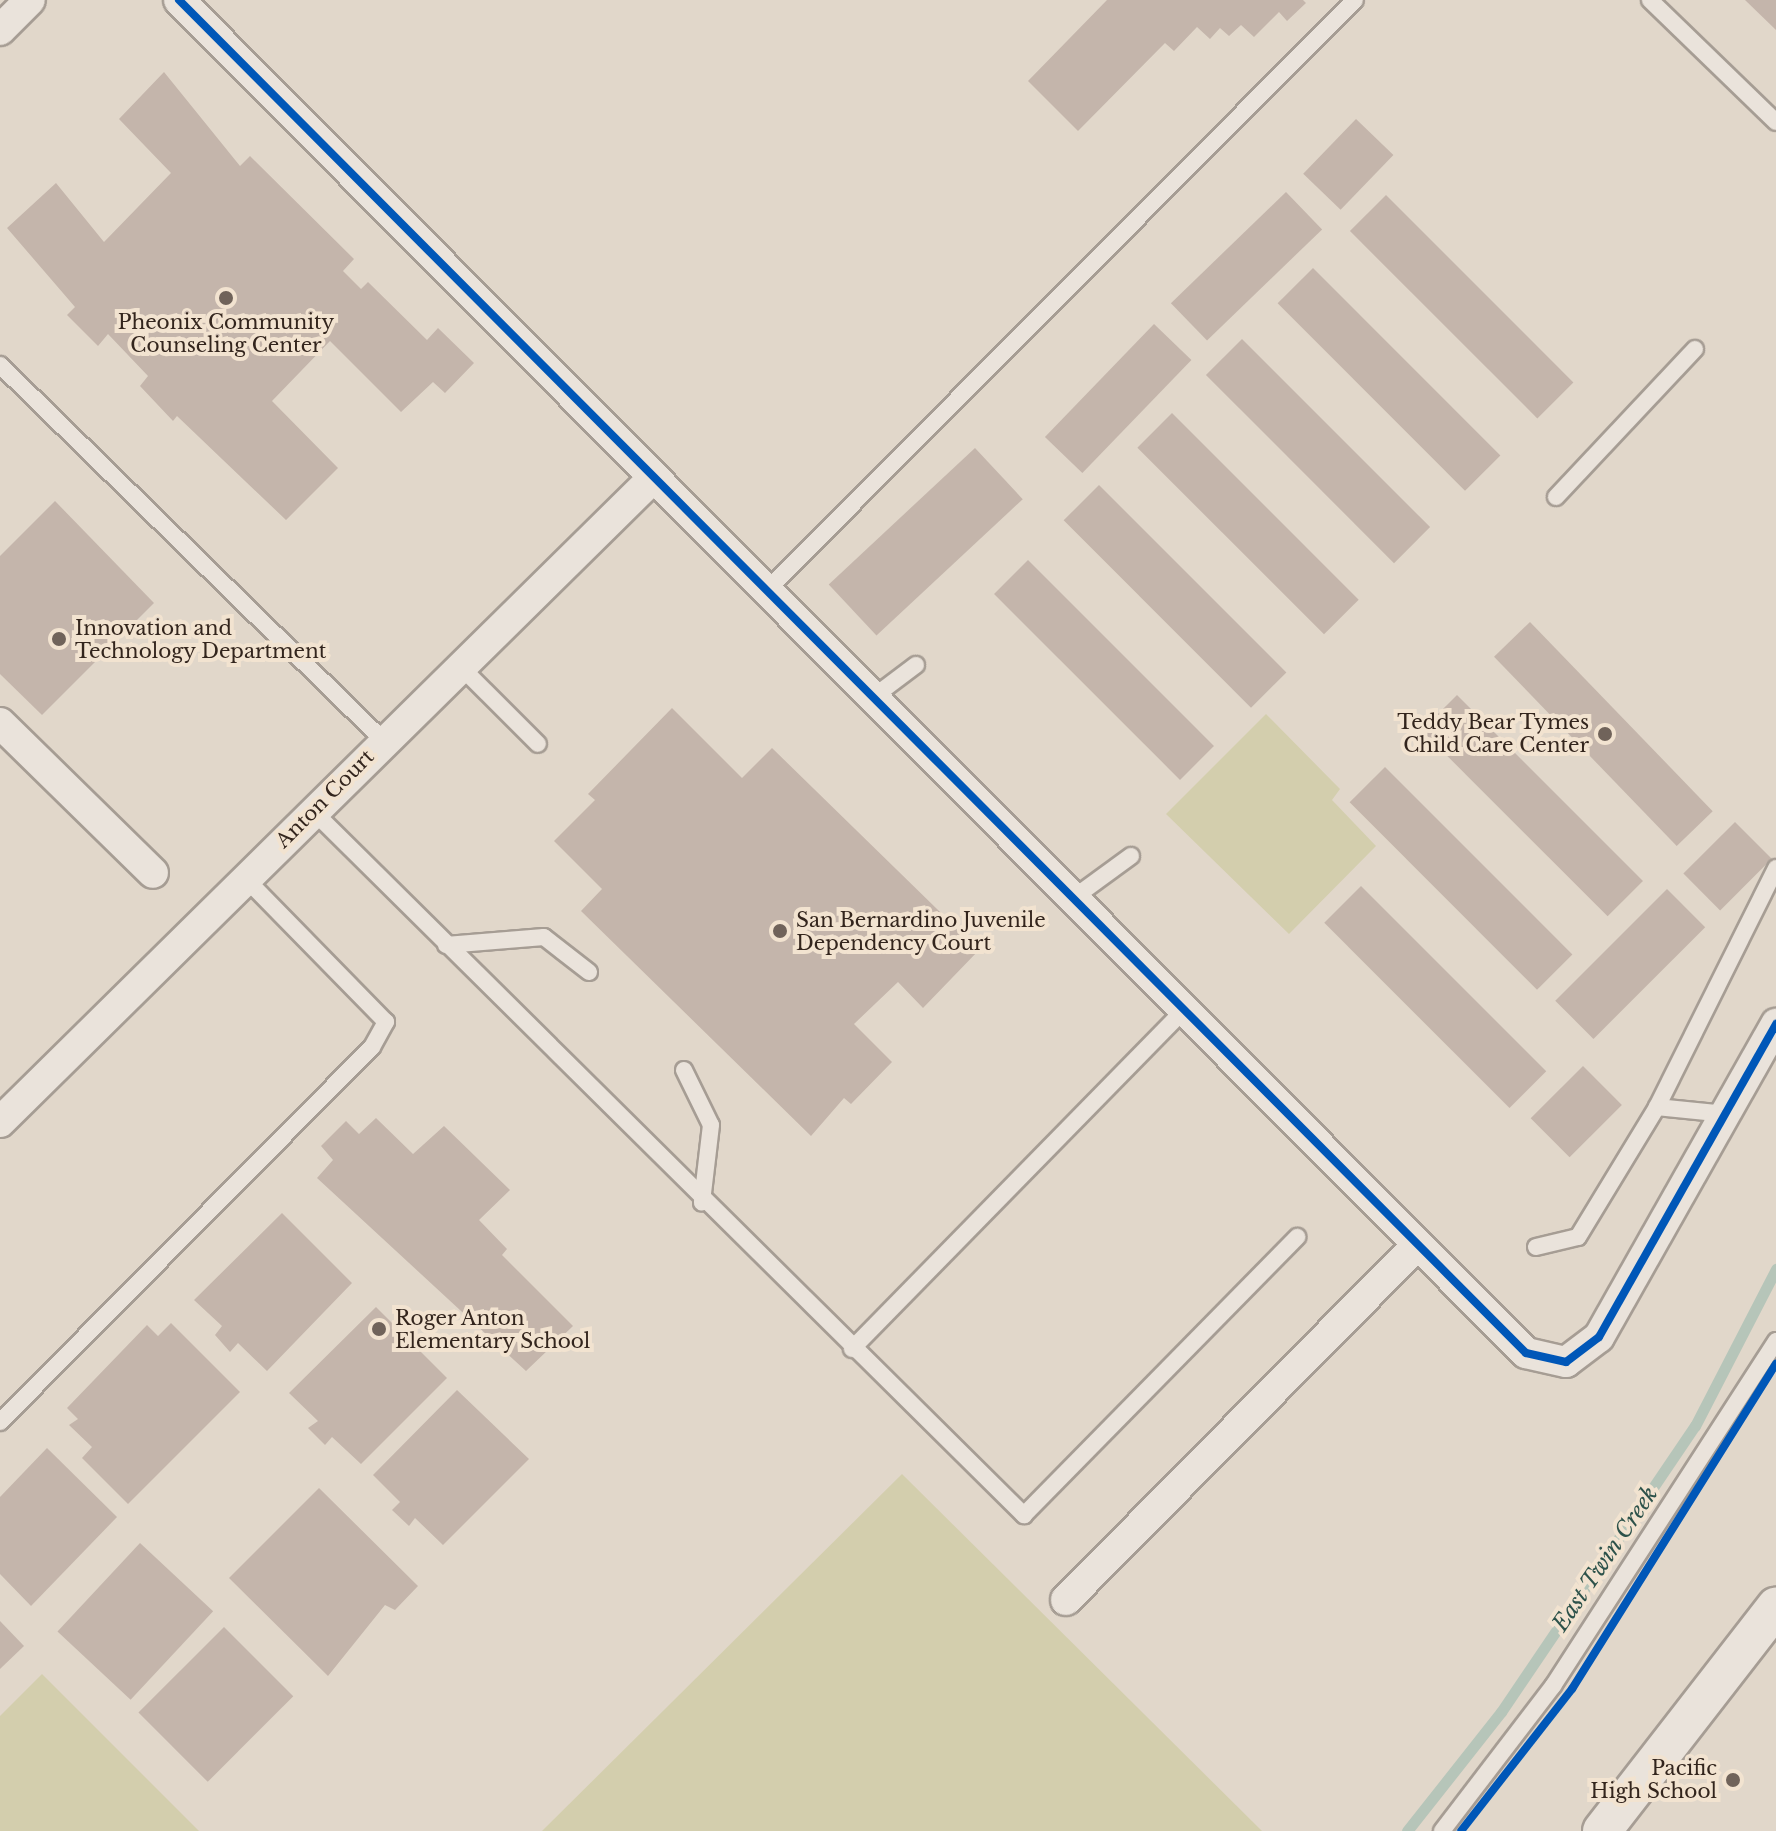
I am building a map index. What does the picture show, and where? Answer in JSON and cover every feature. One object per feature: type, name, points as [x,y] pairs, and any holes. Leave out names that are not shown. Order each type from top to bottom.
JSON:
[{"type":"street","points":[[0,30],[30,0]]},
{"type":"street","points":[[179,0],[1416,1246],[1526,1353],[1566,1362],[1599,1337],[1776,1024]]},
{"type":"street","name":"Anton Court","points":[[0,1122],[653,478]]},
{"type":"street","points":[[0,723],[153,873]]},
{"type":"street","points":[[1066,1600],[1416,1246]]},
{"type":"street","points":[[1602,1831],[1776,1607]]},
{"type":"lane","points":[[766,591],[1355,0]]},
{"type":"lane","points":[[1650,0],[1776,122]]},
{"type":"lane","points":[[1556,497],[1695,349]]},
{"type":"lane","points":[[0,365],[384,741]]},
{"type":"lane","points":[[872,698],[916,665]]},
{"type":"lane","points":[[460,666],[538,744]]},
{"type":"lane","points":[[313,811],[702,1202],[1024,1515],[1297,1237]]},
{"type":"lane","points":[[1072,899],[1131,856]]},
{"type":"lane","points":[[1536,1247],[1578,1237],[1657,1107],[1776,868]]},
{"type":"lane","points":[[0,1422],[372,1047],[386,1022],[245,878]]},
{"type":"lane","points":[[446,945],[544,937],[589,972]]},
{"type":"lane","points":[[852,1349],[1183,1011]]},
{"type":"lane","points":[[684,1070],[711,1125],[702,1202]]},
{"type":"lane","points":[[1657,1107],[1726,1114]]},
{"type":"lane","points":[[1442,1831],[1553,1686],[1776,1341]]},
{"type":"shaded area","points":[[1266,714],[1340,789],[1332,800],[1376,846],[1289,934],[1166,814]]},
{"type":"shaded area","points":[[902,1474],[1262,1831],[542,1831]]},
{"type":"shaded area","points":[[42,1674],[199,1831],[0,1831],[0,1716]]},
{"type":"building","points":[[1107,0],[1303,0],[1306,3],[1287,21],[1279,12],[1254,37],[1241,25],[1229,36],[1220,28],[1210,39],[1197,27],[1174,51],[1165,43],[1078,131],[1028,81]]},
{"type":"building","points":[[1745,0],[1776,0],[1776,30]]},
{"type":"building","name":"Pheonix Community Counseling Center","points":[[164,72],[240,166],[250,156],[354,259],[343,271],[361,289],[368,282],[427,340],[438,328],[474,363],[445,393],[433,382],[401,412],[330,341],[272,401],[338,468],[286,520],[177,416],[173,421],[140,386],[148,376],[108,334],[98,346],[67,315],[75,307],[7,228],[56,183],[104,242],[171,173],[119,119]]},
{"type":"building","points":[[1356,119],[1393,155],[1341,210],[1303,174]]},
{"type":"building","points":[[1286,192],[1322,229],[1207,341],[1171,303]]},
{"type":"building","points":[[1386,195],[1573,382],[1537,418],[1350,231]]},
{"type":"building","points":[[1313,268],[1500,455],[1465,491],[1278,303]]},
{"type":"building","points":[[1154,324],[1191,360],[1082,473],[1045,437]]},
{"type":"building","points":[[1242,339],[1430,527],[1394,563],[1206,375]]},
{"type":"building","points":[[1172,413],[1359,600],[1324,634],[1137,448]]},
{"type":"building","points":[[975,448],[1023,499],[876,636],[829,584]]},
{"type":"building","points":[[1099,485],[1286,672],[1251,708],[1064,520]]},
{"type":"building","name":"Innovation and Technology Department","points":[[55,501],[154,603],[42,715],[0,674],[0,556]]},
{"type":"building","points":[[1028,560],[1214,746],[1180,780],[994,594]]},
{"type":"building","name":"Teddy Bear Tymes Child Care Center","points":[[1530,622],[1713,811],[1677,846],[1494,657]]},
{"type":"building","points":[[1457,695],[1643,881],[1608,916],[1422,730]]},
{"type":"building","name":"San Bernardino Juvenile Dependency Court","points":[[672,708],[742,778],[772,748],[979,950],[923,1008],[898,982],[854,1024],[892,1062],[851,1104],[844,1098],[811,1136],[581,911],[602,889],[554,841],[595,800],[588,794]]},
{"type":"building","points":[[1385,767],[1572,954],[1537,990],[1350,802]]},
{"type":"building","points":[[1735,822],[1772,859],[1720,910],[1683,874]]},
{"type":"building","points":[[1361,886],[1546,1071],[1509,1108],[1324,923]]},
{"type":"building","points":[[1667,889],[1705,927],[1593,1039],[1555,1001]]},
{"type":"building","points":[[1583,1066],[1622,1105],[1570,1157],[1531,1118]]},
{"type":"building","points":[[376,1118],[413,1154],[444,1126],[510,1190],[479,1220],[507,1249],[502,1255],[573,1326],[526,1371],[317,1178],[333,1160],[321,1146],[346,1121],[359,1134]]},
{"type":"building","points":[[282,1213],[352,1283],[267,1371],[238,1343],[230,1352],[215,1335],[222,1326],[194,1300]]},
{"type":"building","points":[[376,1307],[447,1378],[361,1464],[332,1437],[325,1445],[308,1428],[318,1421],[289,1393]]},
{"type":"building","points":[[171,1323],[240,1392],[128,1504],[82,1458],[92,1447],[69,1425],[78,1419],[67,1408],[147,1325],[158,1336]]},
{"type":"building","points":[[457,1390],[529,1459],[443,1545],[415,1518],[409,1526],[392,1510],[400,1502],[373,1475]]},
{"type":"building","points":[[47,1448],[117,1517],[31,1606],[0,1574],[0,1497]]},
{"type":"building","points":[[319,1488],[418,1586],[395,1610],[385,1605],[328,1676],[229,1578]]},
{"type":"building","points":[[140,1543],[213,1611],[131,1700],[57,1631]]},
{"type":"building","points":[[0,1621],[24,1646],[0,1669]]},
{"type":"building","points":[[224,1627],[293,1696],[208,1782],[138,1713]]},
{"type":"waterway","name":"East Twin Creek","points":[[1407,1831],[1501,1712],[1695,1426],[1776,1269]]},
{"type":"cycle path","points":[[179,0],[1526,1353],[1566,1362],[1599,1337],[1776,1024]]},
{"type":"cycle path","points":[[1461,1831],[1572,1689],[1776,1364]]},
{"type":"place","name":"Pheonix Community Counseling Center","points":[[226,298]]},
{"type":"place","name":"Innovation and Technology Department","points":[[59,639]]},
{"type":"place","name":"Teddy Bear Tymes Child Care Center","points":[[1605,734]]},
{"type":"place","name":"San Bernardino Juvenile Dependency Court","points":[[780,931]]},
{"type":"place","name":"Roger Anton Elementary School","points":[[379,1329]]},
{"type":"place","name":"Pacific High School","points":[[1733,1780]]}]
